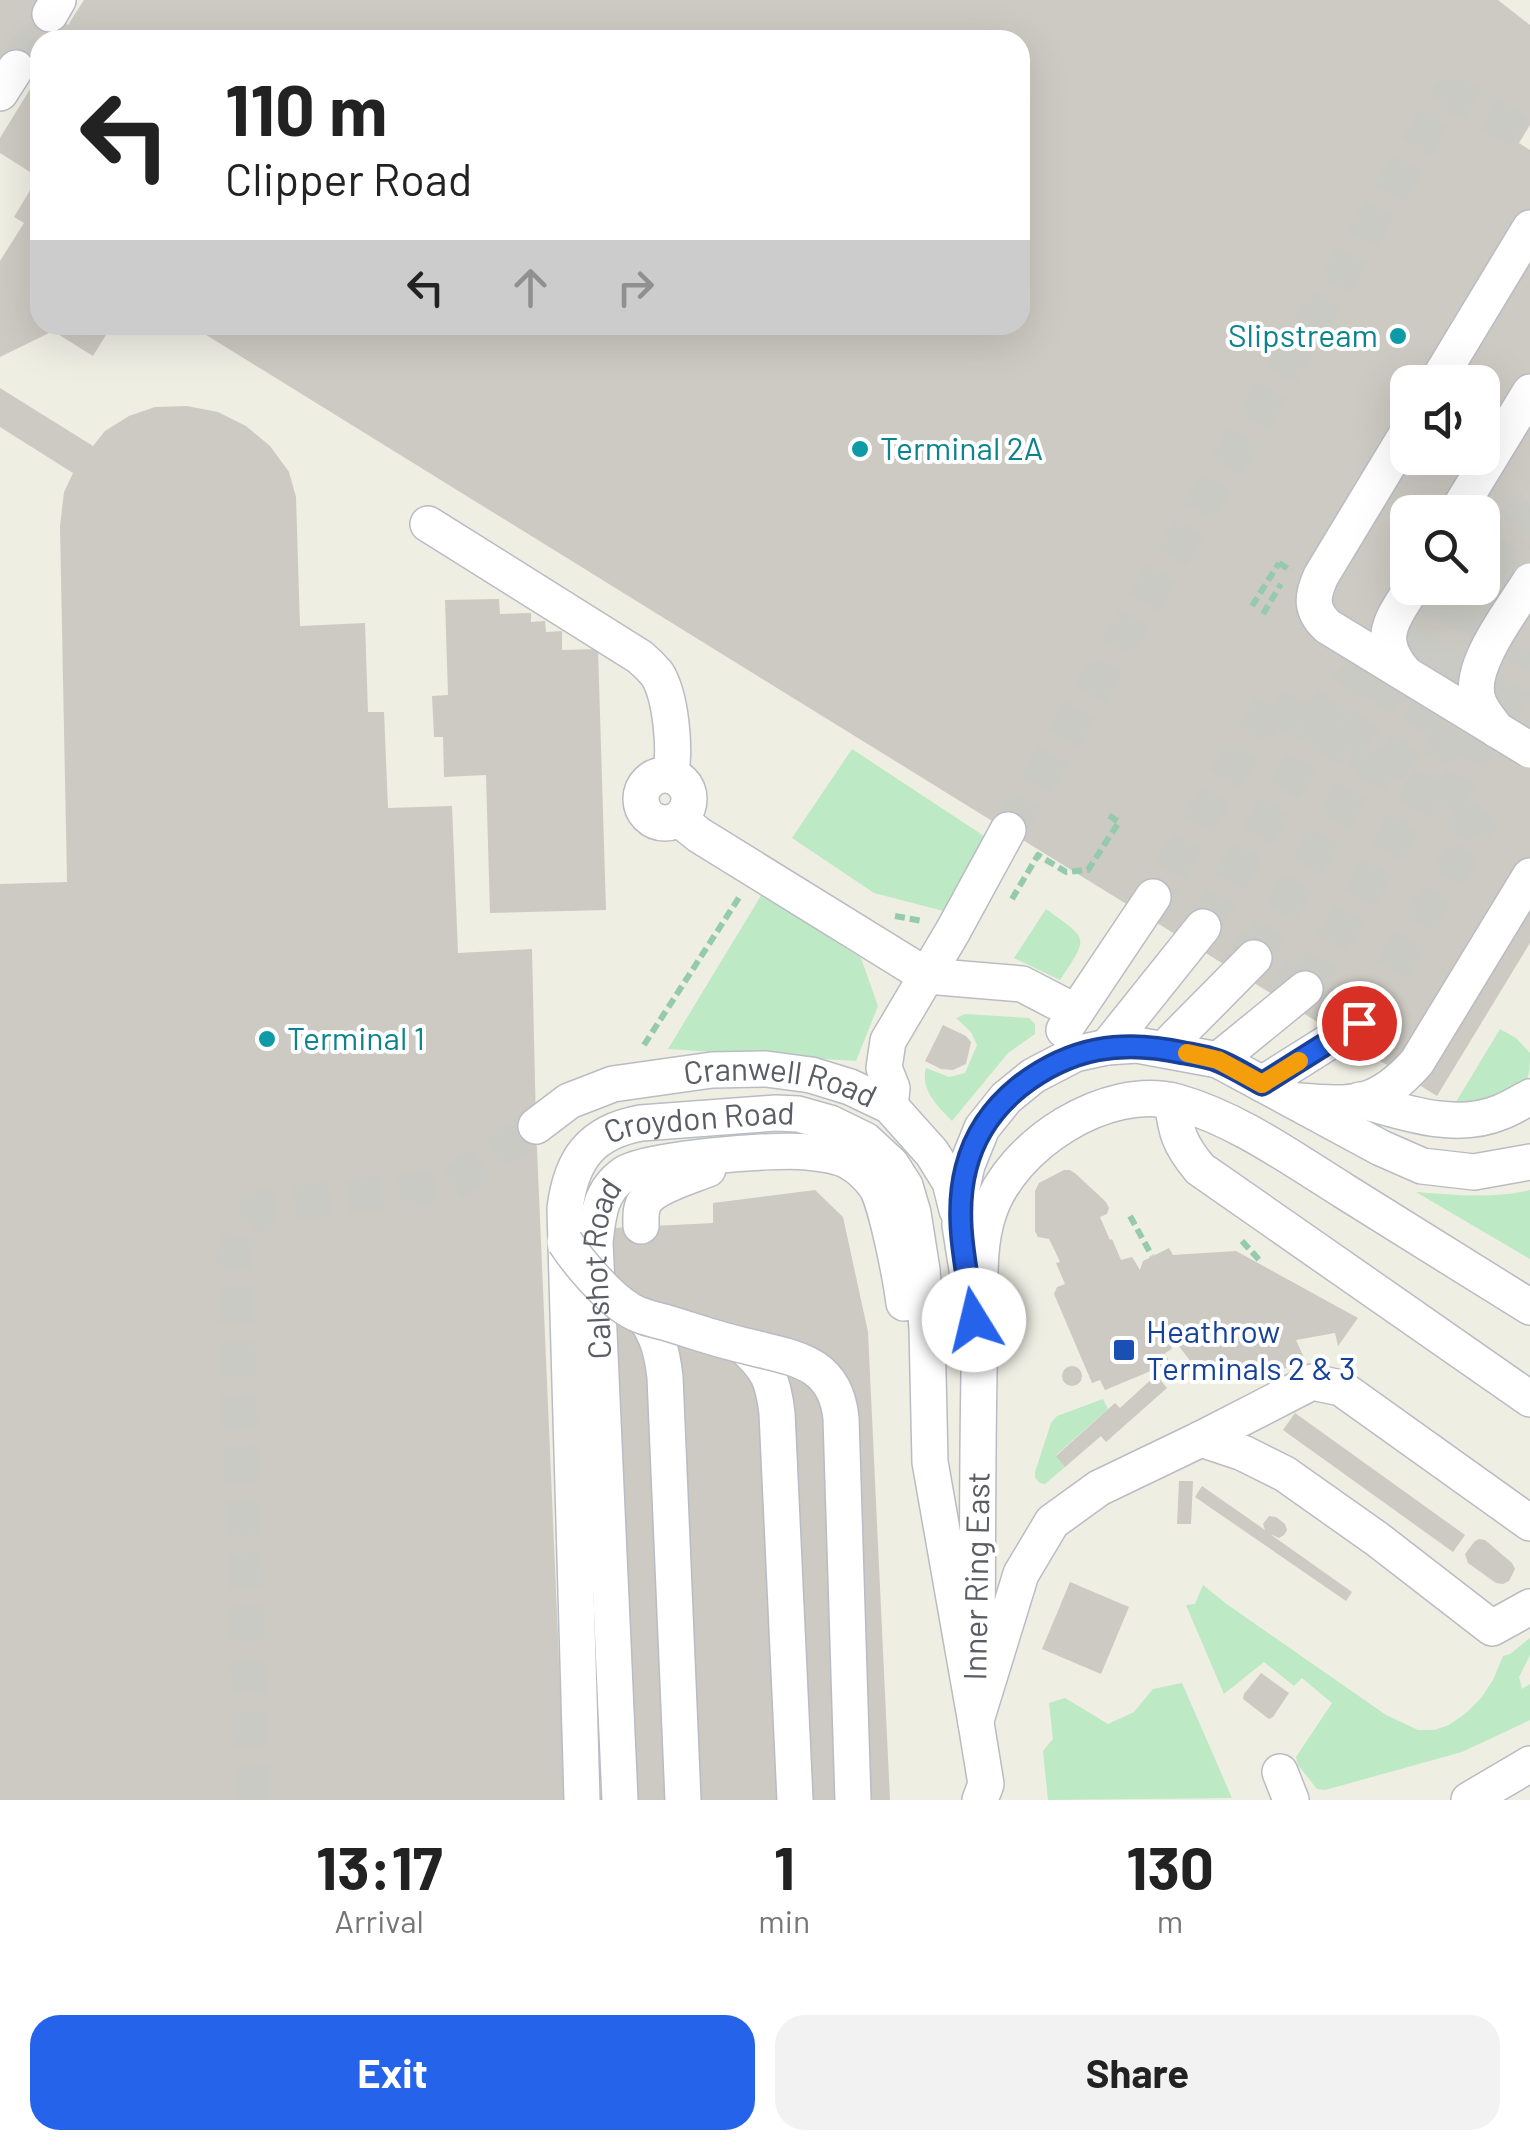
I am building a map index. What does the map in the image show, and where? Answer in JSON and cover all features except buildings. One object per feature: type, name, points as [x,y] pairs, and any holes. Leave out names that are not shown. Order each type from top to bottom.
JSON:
[{"type":"street","points":[[1447,365],[1530,228]]},
{"type":"street","points":[[1467,495],[1530,392]]},
{"type":"street","points":[[1390,462],[1314,590],[1312,604],[1318,617],[1530,750]]},
{"type":"street","points":[[428,524],[640,657],[655,672],[663,686],[671,731],[670,776],[688,790],[688,806],[679,819],[924,980],[1022,984],[1076,1012]]},
{"type":"street","points":[[1498,730],[1484,714],[1477,697],[1476,676],[1530,581]]},
{"type":"street","points":[[1401,605],[1388,633],[1388,649],[1406,675]]},
{"type":"street","points":[[891,1097],[884,1068],[888,1040],[1008,830]]},
{"type":"street","points":[[1294,1101],[1342,1104],[1360,1100],[1382,1093],[1408,1073],[1530,876]]},
{"type":"street","points":[[1033,1076],[1153,897]]},
{"type":"street","points":[[1107,1047],[1203,927]]},
{"type":"street","points":[[1165,1048],[1254,958]]},
{"type":"street","points":[[1218,1060],[1304,989]]},
{"type":"street","points":[[1262,1084],[1359,1023]]},
{"type":"street","points":[[979,1351],[960,1225],[966,1165],[982,1128],[1006,1098],[1033,1076],[1075,1054],[1137,1045],[1218,1060],[1422,1166],[1474,1172],[1530,1162]]},
{"type":"street","name":"Cranwell Road","points":[[536,1126],[569,1101],[612,1084],[712,1070],[766,1069],[811,1075],[891,1097],[950,1182],[960,1225]]},
{"type":"street","points":[[1360,1100],[1413,1115],[1458,1122],[1498,1114],[1530,1097]]},
{"type":"street","points":[[979,1351],[982,1248],[988,1212],[1004,1180],[1025,1155],[1081,1115],[1109,1104],[1138,1099],[1172,1101],[1246,1132],[1530,1308]]},
{"type":"street","points":[[1172,1101],[1183,1148],[1200,1169],[1530,1400]]},
{"type":"street","name":"Croydon Road","points":[[582,1800],[564,1209],[574,1172],[593,1142],[606,1132],[641,1122],[787,1114],[830,1123],[865,1140],[891,1164],[905,1186],[922,1270],[930,1462],[976,1723]]},
{"type":"street","name":"Calshot Road","points":[[620,1800],[595,1242],[599,1210],[614,1181],[628,1170],[656,1163],[746,1154],[805,1152],[850,1162],[876,1186],[902,1286],[930,1462]]},
{"type":"street","points":[[641,1226],[641,1210],[655,1191],[746,1154]]},
{"type":"street","points":[[564,1242],[630,1312],[798,1358],[813,1366],[833,1386],[840,1403],[853,1800]]},
{"type":"street","points":[[644,1316],[662,1350],[682,1800]]},
{"type":"street","points":[[743,1346],[768,1371],[777,1412],[795,1800]]},
{"type":"street","name":"Inner Ring East","points":[[979,1351],[976,1723],[986,1795]]},
{"type":"street","points":[[976,1723],[1021,1574],[1052,1522],[1099,1488],[1312,1382],[1341,1388],[1530,1523]]},
{"type":"street","points":[[1201,1439],[1243,1453],[1285,1474],[1492,1628],[1530,1607]]},
{"type":"street","points":[[1470,1800],[1530,1764]]},
{"type":"path","points":[[347,30],[348,24]]},
{"type":"path","points":[[1252,606],[1279,563]]},
{"type":"path","points":[[1261,613],[1288,569]]},
{"type":"path","points":[[1008,907],[1038,856],[1066,872],[1088,870],[1119,822],[1104,813]]},
{"type":"path","points":[[629,1048],[645,1044],[757,870]]},
{"type":"path","points":[[884,914],[921,921],[938,914],[957,924]]},
{"type":"path","points":[[1130,1216],[1152,1256]]},
{"type":"green space","points":[[852,749],[990,840],[951,913],[874,893],[792,838]]},
{"type":"green space","points":[[762,894],[861,958],[878,1006],[856,1061],[668,1049]]},
{"type":"green space","points":[[1046,909],[1077,933],[1080,940],[1076,955],[1060,980],[1014,958]]},
{"type":"green space","points":[[965,1014],[1029,1018],[1035,1024],[1035,1034],[1008,1053],[952,1121],[931,1097],[925,1076],[926,1068],[949,1077],[965,1073],[977,1045],[971,1032],[956,1018]]},
{"type":"green space","points":[[1500,1029],[1530,1053],[1524,1084],[1506,1094],[1453,1107]]},
{"type":"green space","points":[[1530,1190],[1530,1259],[1416,1192],[1488,1195]]},
{"type":"green space","points":[[1103,1399],[1108,1409],[1056,1455],[1065,1467],[1045,1484],[1040,1483],[1035,1472],[1051,1423],[1057,1416]]},
{"type":"green space","points":[[1203,1585],[1386,1715],[1418,1730],[1449,1725],[1466,1713],[1493,1680],[1503,1656],[1530,1638],[1530,1655],[1519,1677],[1522,1689],[1530,1684],[1530,1720],[1462,1752],[1317,1789],[1296,1757],[1332,1703],[1302,1678],[1294,1686],[1264,1662],[1224,1694],[1186,1605],[1195,1604]]},
{"type":"green space","points":[[1182,1683],[1232,1798],[1048,1800],[1043,1751],[1053,1739],[1049,1703],[1065,1698],[1108,1724],[1134,1712],[1153,1689]]},
{"type":"tunnel","points":[[40,30],[50,14]]},
{"type":"tunnel","points":[[16,68],[30,46]]},
{"type":"tunnel","points":[[1008,830],[1447,97],[1459,96],[1530,139]]},
{"type":"tunnel","points":[[1500,543],[1530,504]]},
{"type":"tunnel","points":[[1387,772],[1530,546]]},
{"type":"tunnel","points":[[1311,727],[1418,605]]},
{"type":"tunnel","points":[[1345,747],[1454,605]]},
{"type":"tunnel","points":[[1443,806],[1516,684],[1530,652]]},
{"type":"tunnel","points":[[1305,989],[1421,792],[1478,686]]},
{"type":"tunnel","points":[[1272,704],[1478,827],[1359,1023],[1153,897],[1272,704]]},
{"type":"tunnel","points":[[1203,927],[1319,731]]},
{"type":"tunnel","points":[[1254,958],[1368,761]]},
{"type":"tunnel","points":[[253,1800],[234,1253],[244,1223],[262,1207],[450,1185],[536,1126]]},
{"type":"slow traffic","points":[[1187,1053],[1218,1060],[1262,1084],[1299,1061]]},
{"type":"place","name":"Slipstream","points":[[1398,336]]},
{"type":"place","name":"Terminal 2A","points":[[860,449]]},
{"type":"place","name":"Terminal 1","points":[[267,1039]]},
{"type":"place","name":"Heathrow Terminals 2 & 3","points":[[1124,1350]]},
{"type":"route","points":[[974,1320],[960,1225],[966,1165],[982,1128],[1006,1098],[1033,1076],[1075,1054],[1137,1045],[1218,1060],[1262,1084],[1359,1023]]}]
